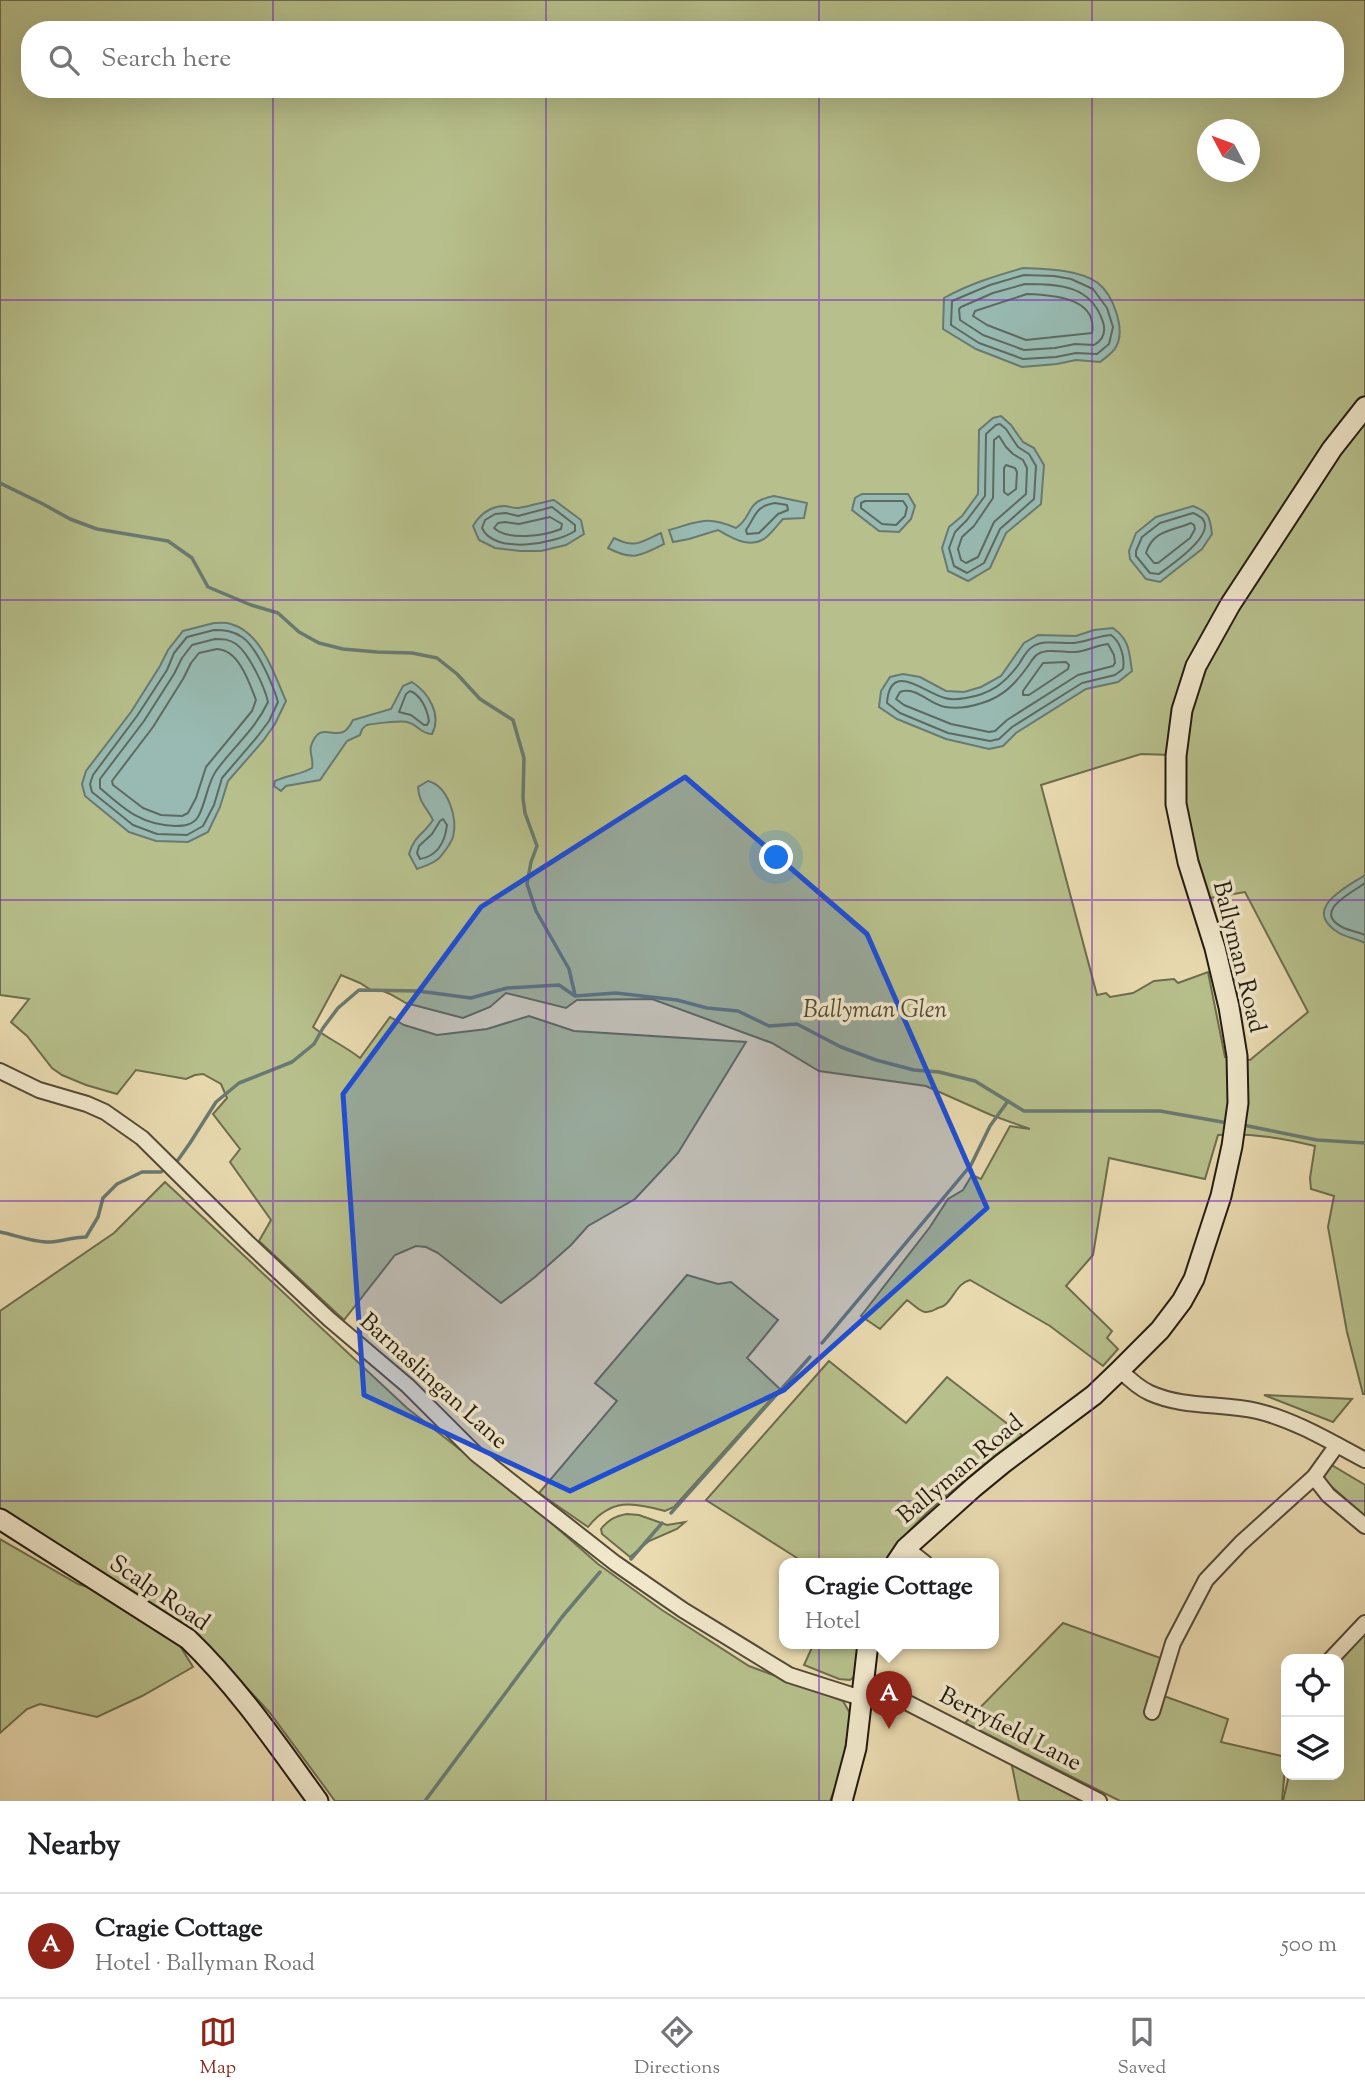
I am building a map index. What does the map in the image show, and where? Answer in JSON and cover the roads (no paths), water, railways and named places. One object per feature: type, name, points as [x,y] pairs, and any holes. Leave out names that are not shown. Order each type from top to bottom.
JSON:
[{"type":"street","name":"Ballyman Road","points":[[901,1555],[1002,1464],[1094,1395],[1160,1330],[1182,1301],[1194,1279],[1221,1196],[1238,1103],[1237,1056],[1229,1007],[1215,948],[1188,862],[1176,804],[1176,756],[1182,710],[1195,666],[1230,605],[1332,449],[1365,407]]},
{"type":"street","name":"Barnaslingan Lane","points":[[0,1071],[39,1090],[105,1112],[142,1138],[302,1293],[408,1386],[476,1454],[615,1563],[683,1610],[789,1675],[862,1689]]},
{"type":"street","points":[[1120,1370],[1150,1393],[1176,1401],[1258,1411],[1308,1430],[1365,1460]]},
{"type":"street","points":[[1152,1712],[1173,1643],[1206,1580],[1241,1543],[1314,1476],[1337,1445]]},
{"type":"street","points":[[1314,1476],[1328,1495],[1365,1526]]},
{"type":"street","name":"Scalp Road","points":[[0,1519],[188,1639],[264,1727],[318,1801]]},
{"type":"street","points":[[1336,1654],[1365,1623]]},
{"type":"street","points":[[842,1801],[856,1748],[867,1649]]},
{"type":"street","name":"Berryfield Lane","points":[[862,1689],[1099,1801]]},
{"type":"water","points":[[1023,268],[1072,272],[1098,283],[1109,296],[1119,322],[1119,340],[1113,351],[1100,362],[1076,360],[1022,367],[976,349],[943,329],[944,298],[982,281]]},
{"type":"water","points":[[1001,416],[1023,442],[1034,448],[1044,465],[1041,504],[1006,533],[990,568],[968,581],[948,571],[942,548],[949,527],[962,516],[978,494],[979,430],[993,418]]},
{"type":"water","points":[[862,494],[908,494],[915,506],[911,519],[899,532],[879,531],[852,510],[855,498]]},
{"type":"water","points":[[774,496],[807,503],[804,518],[783,519],[767,536],[756,542],[739,541],[718,530],[673,542],[669,530],[695,522],[717,522],[736,528],[753,505]]},
{"type":"water","points":[[554,500],[581,520],[584,534],[566,545],[541,551],[495,548],[479,540],[473,526],[482,514],[495,507],[518,508]]},
{"type":"water","points":[[1193,506],[1208,516],[1212,534],[1202,549],[1160,582],[1146,579],[1130,559],[1129,551],[1136,533],[1156,517]]},
{"type":"water","points":[[661,533],[664,544],[643,554],[624,555],[608,548],[614,538],[633,544]]},
{"type":"water","points":[[214,623],[231,624],[251,636],[266,656],[286,701],[263,741],[228,781],[208,832],[188,842],[156,841],[129,832],[85,796],[82,784],[86,771],[131,712],[168,650],[183,631]]},
{"type":"water","points":[[1113,628],[1126,642],[1132,671],[1118,682],[1086,689],[1016,733],[1003,746],[989,749],[946,739],[897,719],[879,707],[881,691],[890,677],[903,674],[920,677],[946,691],[964,692],[981,687],[1001,676],[1024,643],[1038,635],[1076,636]]},
{"type":"water","points":[[412,682],[424,692],[435,712],[432,734],[404,722],[367,725],[360,735],[347,741],[320,780],[286,786],[281,791],[274,786],[275,781],[312,768],[311,749],[318,734],[343,732],[353,720],[391,709],[403,686]]},
{"type":"water","points":[[428,781],[441,789],[450,804],[454,821],[453,837],[439,858],[417,869],[409,854],[416,839],[433,820],[421,801],[418,787]]},
{"type":"water","points":[[1365,875],[1365,943],[1339,933],[1328,924],[1324,916],[1330,900]]},
{"type":"waterway","points":[[0,483],[70,519],[97,529],[168,541],[192,558],[208,587],[278,613],[299,632],[319,643],[343,649],[412,653],[437,658],[457,674],[480,699],[513,720],[524,758],[525,813],[537,846],[527,884],[536,911],[569,969],[575,995]]},
{"type":"waterway","points":[[174,1163],[216,1102],[239,1083],[292,1062],[314,1044],[338,1008],[359,990],[418,991],[471,998],[507,988],[559,985],[575,996],[616,993],[677,1000],[707,1008],[738,1011],[769,1026],[797,1024],[841,1047],[876,1060],[975,1081],[1024,1111],[1160,1111],[1228,1123]]},
{"type":"waterway","points":[[822,1343],[971,1165],[990,1126],[1008,1101]]},
{"type":"waterway","points":[[1243,1125],[1317,1140],[1365,1143]]},
{"type":"waterway","points":[[0,1232],[46,1242],[86,1237],[98,1217],[103,1198],[117,1184],[142,1172],[161,1172],[167,1167]]},
{"type":"waterway","points":[[671,1513],[810,1357]]},
{"type":"waterway","points":[[631,1559],[662,1523]]},
{"type":"waterway","points":[[425,1801],[562,1617],[600,1572]]},
{"type":"place","name":"Cragie Cottage","points":[[889,1729]]},
{"type":"park label","name":"Ballyman Glen","points":[[875,1011]]}]
